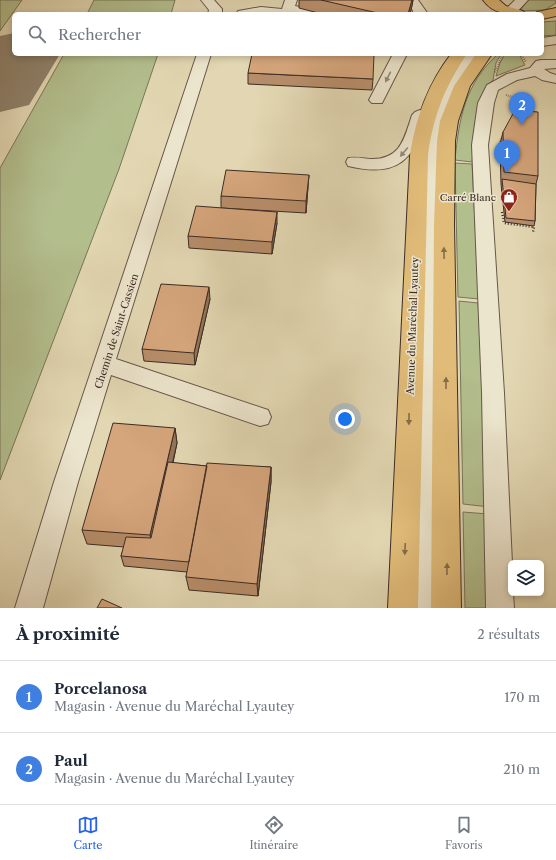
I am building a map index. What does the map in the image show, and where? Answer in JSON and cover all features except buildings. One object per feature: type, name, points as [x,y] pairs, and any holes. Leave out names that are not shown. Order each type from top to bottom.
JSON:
[{"type":"main road","points":[[492,6],[509,12]]},
{"type":"main road","name":"Avenue du Maréchal Lyautey","points":[[403,608],[419,155],[422,130],[440,81],[458,56]]},
{"type":"main road","points":[[446,608],[448,565],[444,224],[446,141],[449,121],[462,86],[483,56]]},
{"type":"street","points":[[207,0],[216,9],[215,12]]},
{"type":"street","points":[[240,12],[242,6],[249,0]]},
{"type":"street","points":[[272,0],[290,6],[288,8],[305,12]]},
{"type":"street","points":[[409,0],[416,4],[420,12]]},
{"type":"street","points":[[513,12],[522,0]]},
{"type":"street","points":[[250,12],[258,10],[272,10],[290,6]]},
{"type":"street","points":[[544,42],[556,40]]},
{"type":"street","name":"Chemin de Saint-Cassien","points":[[29,608],[66,482],[203,56]]},
{"type":"street","points":[[377,100],[399,56]]},
{"type":"street","points":[[422,608],[427,478],[432,145],[435,127],[444,99],[454,79],[471,56]]},
{"type":"street","points":[[500,608],[493,409],[480,145],[486,103],[492,88],[512,77],[544,67]]},
{"type":"street","points":[[354,162],[385,164],[400,158],[413,139],[426,99],[440,81]]},
{"type":"street","points":[[105,364],[260,417]]},
{"type":"path","points":[[515,103],[515,114]]},
{"type":"path","points":[[498,158],[498,144],[504,133]]},
{"type":"path","points":[[502,211],[504,223],[534,227],[533,232]]},
{"type":"green space","points":[[0,0],[22,0],[12,12],[0,31]]},
{"type":"green space","points":[[94,0],[175,0],[172,12],[88,12]]},
{"type":"green space","points":[[528,0],[555,0],[556,3],[545,10],[520,11]]},
{"type":"green space","points":[[556,21],[556,35],[544,36],[544,22]]},
{"type":"green space","points":[[63,56],[157,56],[119,169],[0,480],[0,168]]},
{"type":"green space","points":[[496,56],[500,56],[496,63],[493,80],[484,91],[475,131],[472,162],[455,160],[459,130],[466,102],[478,77]]},
{"type":"green space","points":[[504,56],[520,56],[525,65],[496,76]]},
{"type":"green space","points":[[455,163],[472,164],[479,299],[458,297]]},
{"type":"green space","points":[[459,301],[478,303],[490,507],[463,504]]},
{"type":"green space","points":[[463,512],[488,514],[493,608],[465,608]]},
{"type":"runway","points":[[0,88],[21,56]]},
{"type":"place","name":"Paul","points":[[522,125]]},
{"type":"place","name":"Porcelanosa","points":[[507,173]]},
{"type":"place","name":"Carré Blanc","points":[[509,212]]}]
